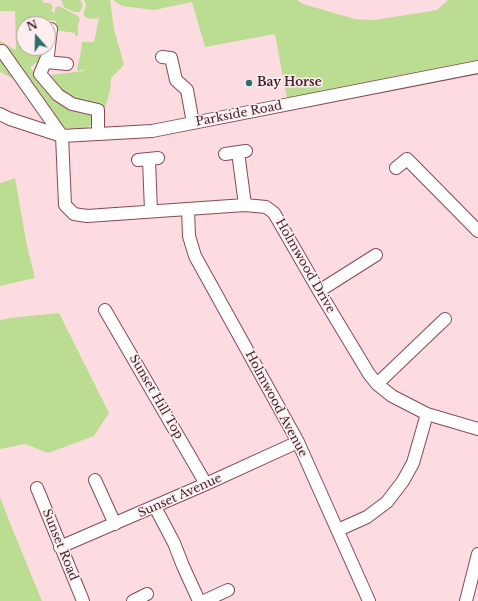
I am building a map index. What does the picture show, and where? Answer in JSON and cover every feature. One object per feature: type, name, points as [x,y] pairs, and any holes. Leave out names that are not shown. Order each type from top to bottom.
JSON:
[{"type":"street","points":[[2,51],[62,136]]},
{"type":"street","points":[[48,56],[40,74],[58,95],[72,104],[98,110],[98,134]]},
{"type":"street","points":[[162,57],[171,58],[176,80],[187,90],[193,123]]},
{"type":"street","points":[[46,62],[67,64]]},
{"type":"street","name":"Parkside Road","points":[[0,114],[10,119],[62,136],[152,131],[478,67]]},
{"type":"street","name":"Holmwood Drive","points":[[62,136],[65,205],[74,214],[87,216],[245,205],[266,207],[274,213],[319,291],[377,384],[392,396],[428,414],[478,429]]},
{"type":"street","points":[[225,154],[242,152],[245,205]]},
{"type":"street","points":[[396,168],[406,159],[478,231]]},
{"type":"street","points":[[149,160],[151,211]]},
{"type":"street","name":"Holmwood Avenue","points":[[188,209],[189,236],[195,256],[298,442],[369,601]]},
{"type":"street","points":[[319,291],[376,255]]},
{"type":"street","name":"Sunset Hill Top","points":[[105,310],[206,484]]},
{"type":"street","points":[[377,384],[444,319]]},
{"type":"street","points":[[338,530],[367,517],[387,502],[403,481],[413,463],[428,414]]},
{"type":"street","name":"Sunset Avenue","points":[[60,547],[155,507],[298,442]]},
{"type":"street","points":[[96,480],[115,524]]},
{"type":"street","name":"Sunset Road","points":[[38,488],[60,547],[83,601]]},
{"type":"street","points":[[155,507],[200,601]]},
{"type":"street","points":[[466,601],[478,554]]},
{"type":"street","points":[[204,601],[228,590]]},
{"type":"street","points":[[133,601],[147,594]]},
{"type":"green space","points":[[0,0],[42,0],[44,3],[50,3],[53,7],[51,11],[54,12],[55,15],[55,8],[59,6],[78,16],[80,20],[78,24],[78,35],[75,37],[75,33],[56,30],[56,16],[16,16],[16,50],[15,11],[0,11]]},
{"type":"green space","points":[[61,0],[80,0],[83,5],[80,12],[74,12],[64,7]]},
{"type":"green space","points":[[84,0],[110,0],[114,29],[124,65],[111,78],[110,91],[102,118],[83,130],[61,128],[23,73],[14,79],[0,72],[0,41],[16,50],[16,56],[43,56],[41,60],[30,67],[39,80],[51,75],[83,71],[84,69],[78,71],[77,68],[82,42],[94,42],[99,18],[89,19],[83,15],[86,5]]},
{"type":"green space","points":[[113,0],[297,0],[303,4],[355,19],[375,20],[437,10],[448,0],[478,0],[478,60],[287,99],[275,34],[205,47],[192,2],[154,10],[122,6]]},
{"type":"green space","points":[[15,178],[27,246],[35,278],[0,286],[0,183]]},
{"type":"green space","points":[[59,313],[109,413],[94,436],[48,453],[25,444],[0,449],[0,320]]},
{"type":"green space","points":[[0,497],[12,528],[42,601],[0,601]]},
{"type":"place","name":"Bay Horse","points":[[249,83]]}]
